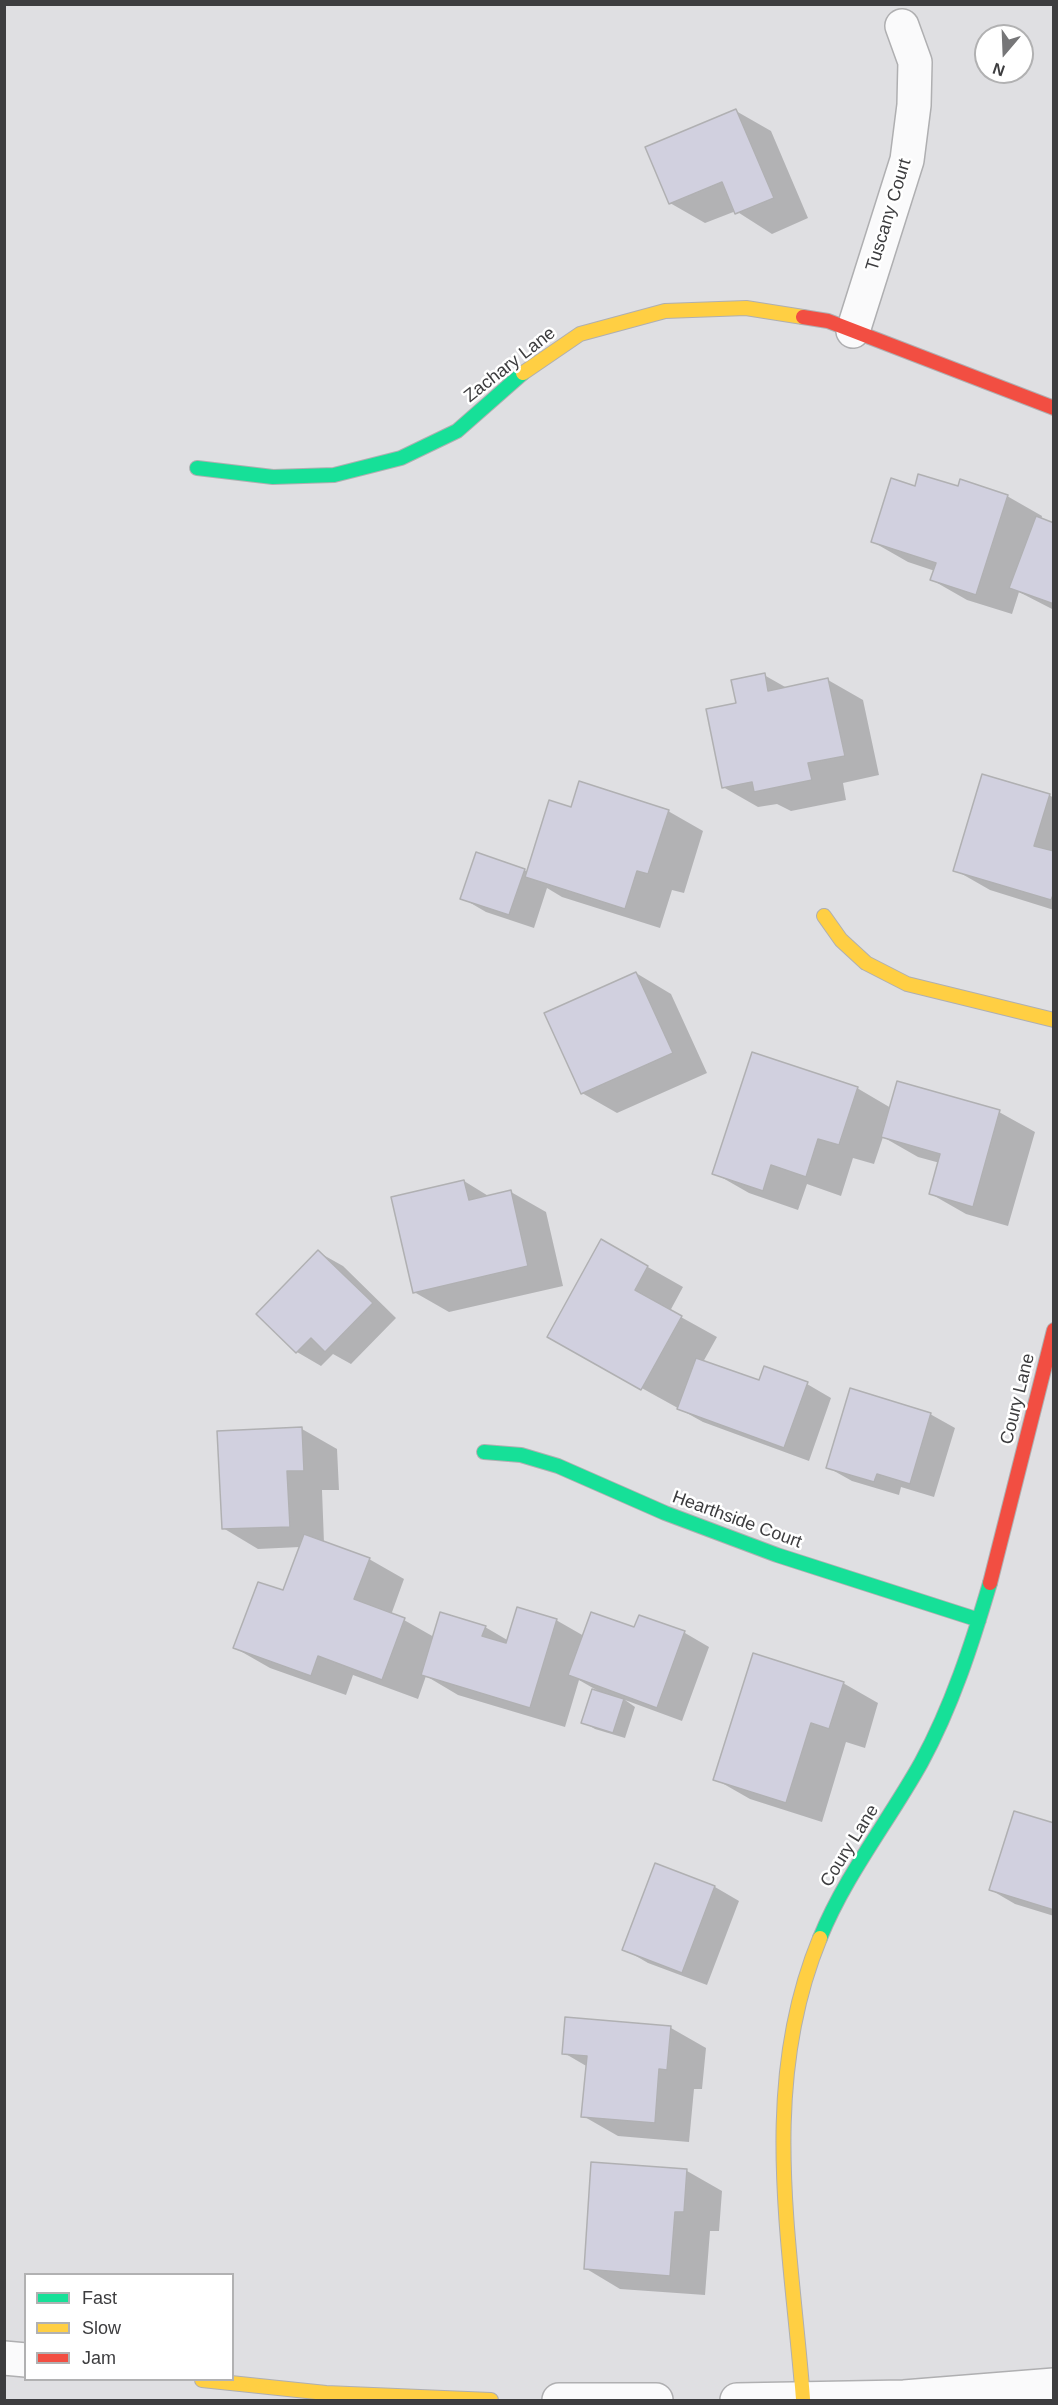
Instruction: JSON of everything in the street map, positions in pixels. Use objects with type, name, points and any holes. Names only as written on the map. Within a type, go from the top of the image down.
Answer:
[{"type":"street","name":"Tuscany Court","points":[[853,331],[907,160],[914,105],[915,62],[903,26]]},
{"type":"street","name":"Zachary Lane","points":[[197,468],[273,477],[334,475],[401,458],[457,431],[529,368],[580,334],[665,311],[746,308],[828,321],[1053,408]]},
{"type":"street","points":[[824,916],[841,940],[866,963],[907,984],[1053,1020]]},
{"type":"street","name":"Coury Lane","points":[[803,2399],[783,2170],[783,2103],[790,2039],[813,1953],[839,1898],[908,1786],[944,1716],[979,1620],[1014,1494],[1053,1330]]},
{"type":"street","name":"Hearthside Court","points":[[484,1452],[521,1455],[558,1466],[665,1513],[777,1555],[979,1620]]},
{"type":"street","points":[[4,2358],[24,2360]]},
{"type":"street","points":[[220,2381],[326,2393],[491,2400]]},
{"type":"street","points":[[737,2400],[904,2397],[1053,2385]]},
{"type":"street","points":[[559,2400],[656,2400]]},
{"type":"building","points":[[736,109],[774,198],[735,214],[722,182],[669,204],[645,147]]},
{"type":"building","points":[[918,474],[958,486],[960,479],[1008,495],[976,595],[930,580],[936,563],[871,542],[891,478],[915,486]]},
{"type":"building","points":[[1036,516],[1054,523],[1054,604],[1009,588]]},
{"type":"building","points":[[765,673],[768,691],[828,678],[845,756],[808,763],[812,780],[754,792],[752,782],[722,788],[706,709],[736,703],[731,680]]},
{"type":"building","points":[[982,774],[1050,794],[1034,846],[1054,851],[1054,893],[1051,900],[953,871]]},
{"type":"building","points":[[579,781],[669,810],[648,874],[637,871],[625,909],[525,877],[549,800],[571,807]]},
{"type":"building","points":[[476,852],[525,869],[509,915],[460,899]]},
{"type":"building","points":[[636,972],[673,1053],[581,1094],[544,1013]]},
{"type":"building","points":[[752,1052],[858,1087],[839,1145],[818,1139],[806,1177],[771,1165],[763,1191],[712,1174]]},
{"type":"building","points":[[897,1081],[1000,1110],[973,1207],[929,1194],[940,1154],[881,1137]]},
{"type":"building","points":[[464,1180],[469,1200],[511,1190],[528,1266],[413,1293],[391,1197]]},
{"type":"building","points":[[601,1239],[648,1266],[635,1290],[682,1316],[641,1390],[547,1337]]},
{"type":"building","points":[[318,1250],[373,1303],[325,1352],[311,1338],[296,1353],[256,1314]]},
{"type":"building","points":[[696,1358],[759,1380],[764,1366],[808,1382],[784,1448],[677,1409]]},
{"type":"building","points":[[850,1388],[931,1413],[910,1484],[877,1474],[874,1482],[826,1468]]},
{"type":"building","points":[[302,1427],[304,1471],[287,1471],[290,1527],[222,1529],[217,1431]]},
{"type":"building","points":[[304,1534],[370,1558],[354,1599],[405,1618],[382,1680],[318,1656],[311,1676],[233,1648],[258,1582],[283,1590]]},
{"type":"building","points":[[517,1607],[557,1619],[530,1708],[421,1675],[440,1612],[486,1626],[482,1636],[506,1643]]},
{"type":"building","points":[[591,1612],[634,1627],[639,1615],[685,1631],[657,1708],[568,1675]]},
{"type":"building","points":[[753,1653],[844,1682],[829,1729],[811,1723],[786,1803],[713,1780]]},
{"type":"building","points":[[592,1689],[624,1699],[613,1733],[581,1723]]},
{"type":"building","points":[[1014,1811],[1054,1823],[1054,1910],[989,1890]]},
{"type":"building","points":[[655,1863],[715,1886],[682,1973],[622,1950]]},
{"type":"building","points":[[565,2017],[671,2026],[667,2070],[659,2069],[655,2123],[581,2117],[587,2056],[562,2054]]},
{"type":"building","points":[[591,2162],[687,2169],[684,2212],[675,2212],[670,2276],[584,2269]]},
{"type":"traffic: fast","points":[[197,468],[273,477],[334,475],[401,458],[457,431],[523,373]]},
{"type":"traffic: fast","points":[[484,1452],[521,1455],[558,1466],[665,1513],[777,1555],[979,1620]]},
{"type":"traffic: fast","points":[[820,1938],[830,1915],[867,1849],[908,1785],[932,1741],[960,1674],[990,1583]]},
{"type":"traffic: slow","points":[[523,373],[580,334],[665,311],[746,308],[803,317]]},
{"type":"traffic: slow","points":[[824,916],[841,940],[866,963],[907,984],[1054,1020]]},
{"type":"traffic: slow","points":[[803,2399],[787,2224],[784,2109],[789,2051],[801,1994],[820,1938]]},
{"type":"traffic: slow","points":[[212,2381],[326,2393],[491,2400]]},
{"type":"traffic: jam","points":[[803,317],[828,321],[1054,408]]},
{"type":"traffic: jam","points":[[990,1583],[1054,1330]]}]
